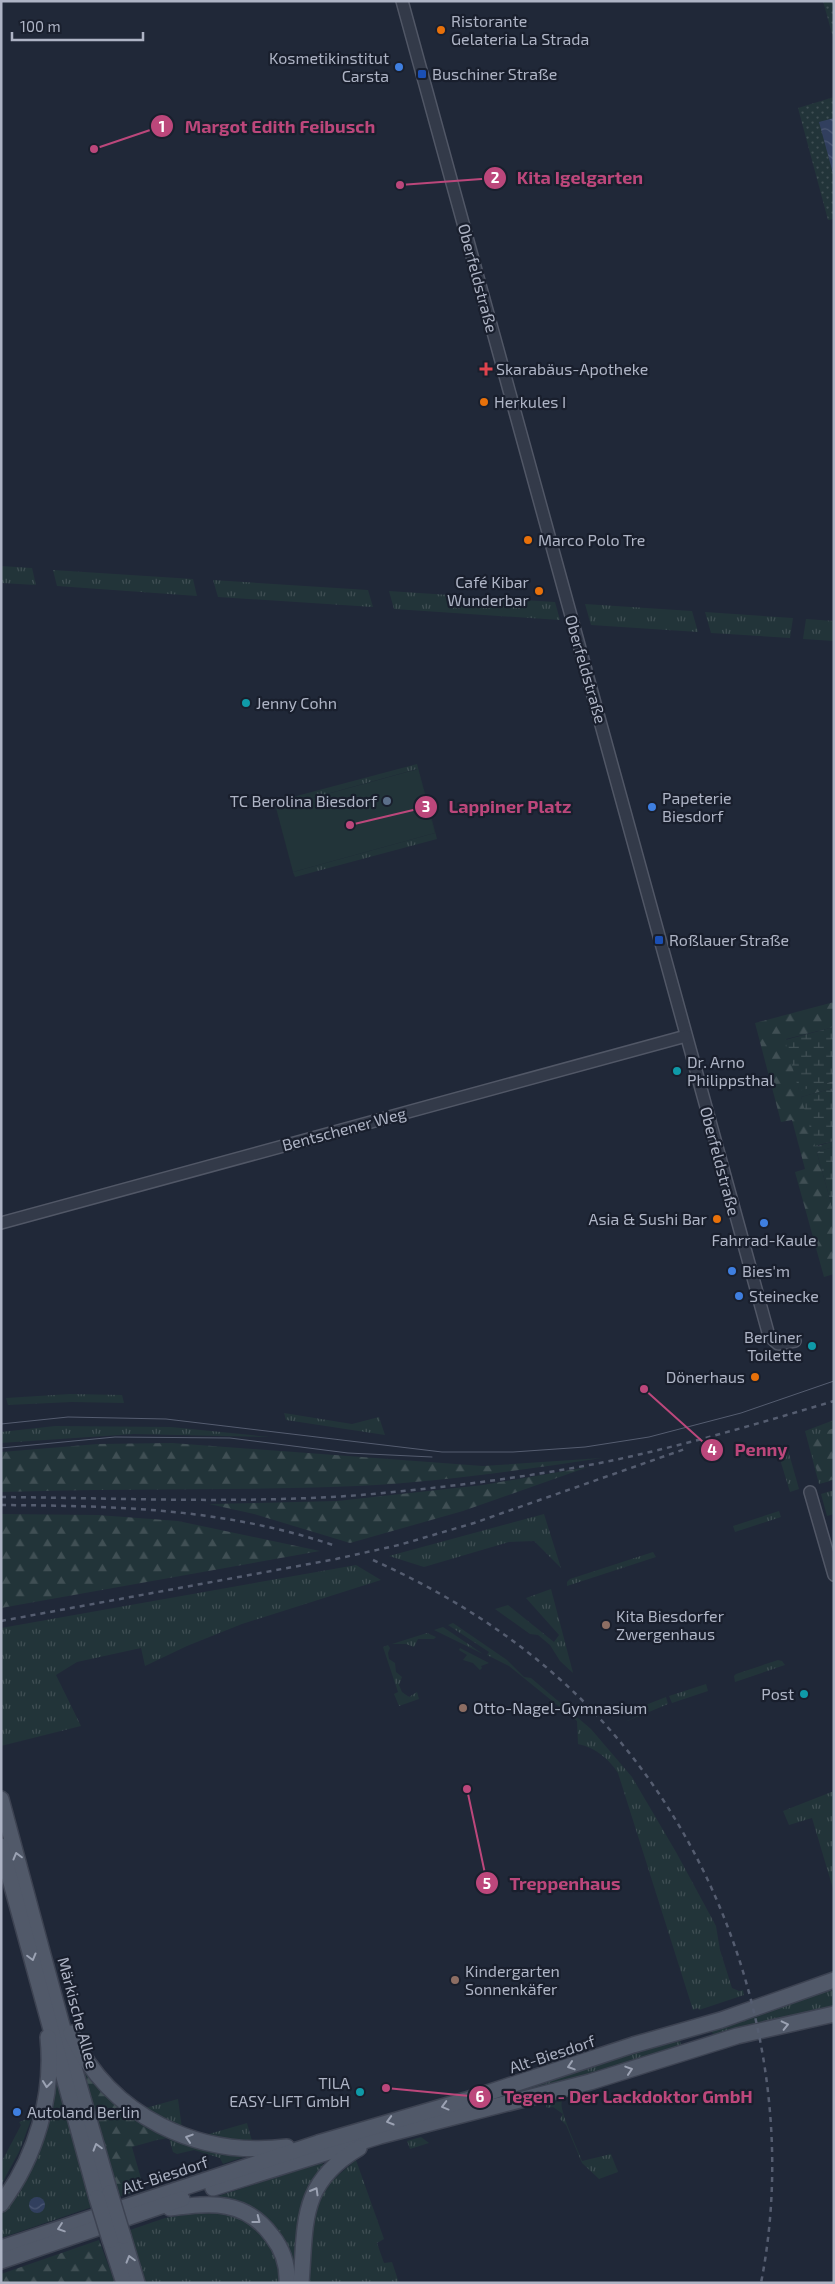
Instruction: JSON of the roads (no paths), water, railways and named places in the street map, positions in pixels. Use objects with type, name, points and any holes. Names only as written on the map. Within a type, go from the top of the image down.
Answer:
[{"type":"main road","name":"Märkische Allee","points":[[1,1799],[53,1985],[104,2195]]},
{"type":"main road","name":"Märkische Allee","points":[[1,1846],[44,2001],[116,2238]]},
{"type":"main road","name":"Alt-Biesdorf","points":[[1,2248],[318,2143],[466,2100],[721,2020],[834,1980]]},
{"type":"main road","points":[[53,1985],[73,2036],[94,2072],[118,2097],[142,2116],[184,2136],[213,2144],[254,2149],[318,2143]]},
{"type":"main road","points":[[1,2204],[30,2153],[44,2106],[48,2054],[44,2001]]},
{"type":"main road","name":"Alt-Biesdorf","points":[[144,2212],[380,2136],[590,2082],[737,2036],[834,2014]]},
{"type":"main road","points":[[300,2283],[303,2229],[311,2198],[322,2180],[340,2161],[380,2136]]},
{"type":"main road","points":[[1,2261],[144,2212],[204,2204],[223,2205],[246,2212],[258,2219],[282,2251],[286,2263],[287,2283]]},
{"type":"main road","points":[[116,2238],[124,2283]]},
{"type":"main road","points":[[116,2238],[137,2283]]},
{"type":"street","name":"Oberfeldstraße","points":[[402,1],[769,1336],[778,1344],[795,1341]]},
{"type":"street","name":"Bentschener Weg","points":[[1,1223],[686,1036]]},
{"type":"street","points":[[810,1492],[834,1575]]},
{"type":"water","points":[[834,118],[834,177],[819,122]]},
{"type":"water","points":[[37,2197],[45,2205],[37,2213],[29,2205]]},
{"type":"tram line","points":[[1,1424],[68,1417],[166,1419],[442,1452],[513,1452],[585,1447],[649,1437],[741,1413],[834,1381]]},
{"type":"tram line","points":[[1,1448],[115,1437],[230,1438],[348,1453],[432,1457]]},
{"type":"railway","points":[[1,1497],[181,1500],[316,1498],[451,1486],[511,1478],[630,1457],[718,1435],[834,1401]]},
{"type":"railway","points":[[1,1621],[336,1559],[399,1545],[474,1523],[685,1449]]},
{"type":"railway","points":[[1,1505],[128,1508],[210,1516],[251,1523],[333,1545]]},
{"type":"railway","points":[[373,1560],[424,1585],[473,1614],[542,1663],[563,1682],[620,1741],[668,1808],[708,1880],[739,1957],[760,2038],[771,2119],[771,2202],[761,2283]]},
{"type":"place","name":"Ristorante Gelateria La Strada","points":[[441,30]]},
{"type":"place","name":"Kosmetikinstitut Carsta","points":[[399,67]]},
{"type":"place","name":"Buschiner Straße","points":[[422,74]]},
{"type":"place","name":"Margot Edith Feibusch","points":[[94,149]]},
{"type":"place","name":"Kita Igelgarten","points":[[400,185]]},
{"type":"place","name":"Skarabäus-Apotheke","points":[[486,369]]},
{"type":"place","name":"Herkules I","points":[[484,402]]},
{"type":"place","name":"Marco Polo Tre","points":[[528,540]]},
{"type":"place","name":"Café Kibar Wunderbar","points":[[539,591]]},
{"type":"place","name":"Jenny Cohn","points":[[246,703]]},
{"type":"place","name":"TC Berolina Biesdorf","points":[[387,801]]},
{"type":"place","name":"Papeterie Biesdorf","points":[[652,807]]},
{"type":"place","name":"Lappiner Platz","points":[[350,825]]},
{"type":"place","name":"Roßlauer Straße","points":[[659,940]]},
{"type":"place","name":"Dr. Arno Philippsthal","points":[[677,1071]]},
{"type":"place","name":"Asia & Sushi Bar","points":[[717,1219]]},
{"type":"place","name":"Fahrrad-Kaule","points":[[764,1223]]},
{"type":"place","name":"Bies'm","points":[[732,1271]]},
{"type":"place","name":"Steinecke","points":[[739,1296]]},
{"type":"place","name":"Berliner Toilette","points":[[812,1346]]},
{"type":"place","name":"Dönerhaus","points":[[755,1377]]},
{"type":"place","name":"Penny","points":[[644,1389]]},
{"type":"place","name":"Kita Biesdorfer Zwergenhaus","points":[[606,1625]]},
{"type":"place","name":"Post","points":[[804,1694]]},
{"type":"place","name":"Otto-Nagel-Gymnasium","points":[[463,1708]]},
{"type":"place","name":"Treppenhaus","points":[[467,1789]]},
{"type":"place","name":"Kindergarten Sonnenkäfer","points":[[455,1980]]},
{"type":"place","name":"Tegen - Der Lackdoktor GmbH","points":[[386,2088]]},
{"type":"place","name":"TILA EASY-LIFT GmbH","points":[[360,2092]]},
{"type":"place","name":"Autoland Berlin","points":[[17,2112]]}]
